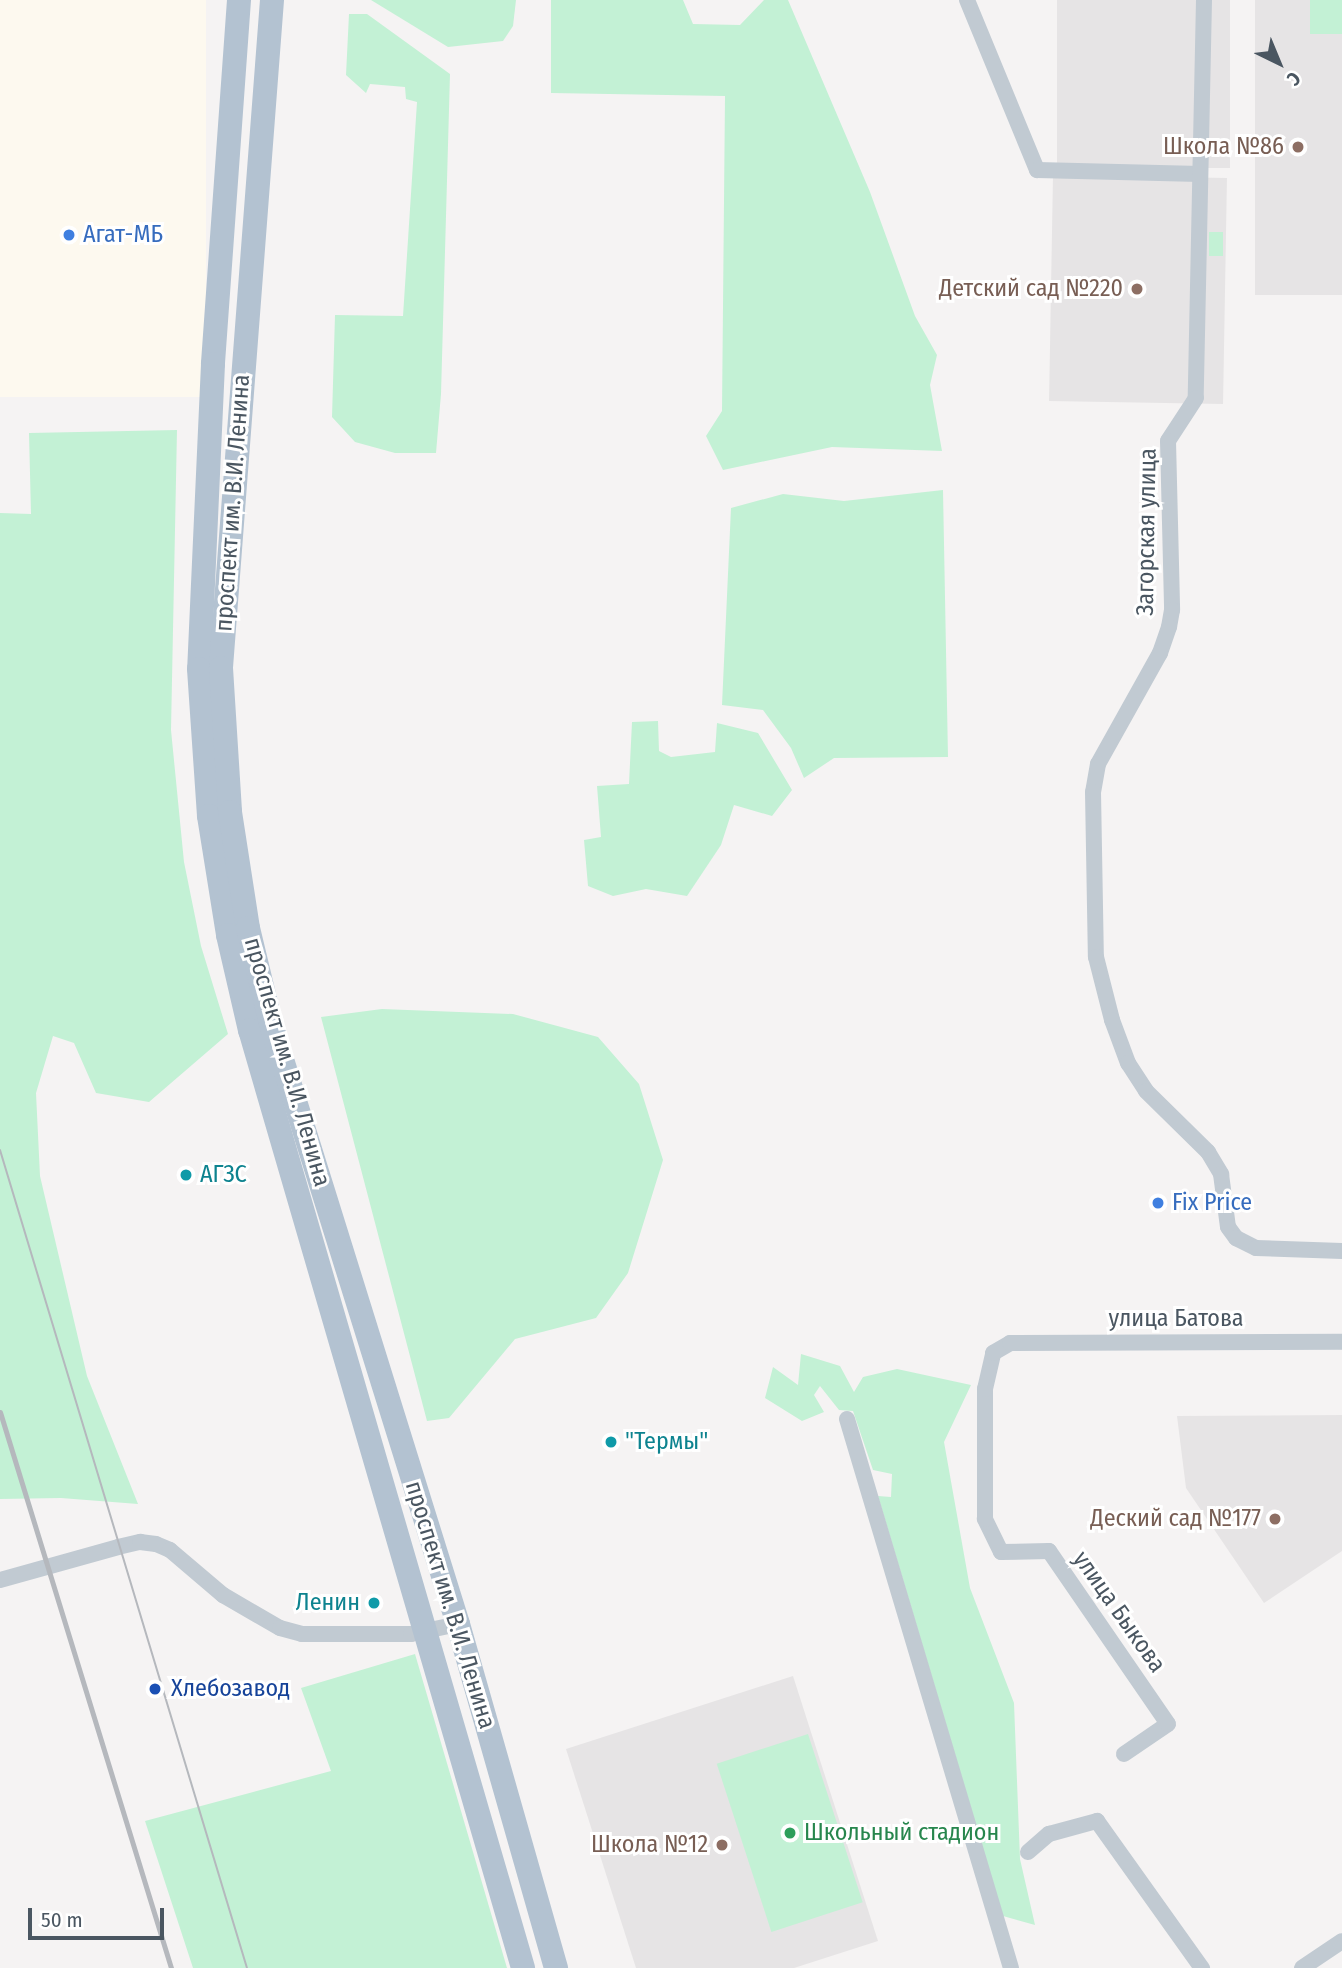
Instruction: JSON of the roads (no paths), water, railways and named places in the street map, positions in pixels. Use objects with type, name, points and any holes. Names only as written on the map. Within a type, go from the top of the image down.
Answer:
[{"type":"main road","name":"проспект им. В.И. Ленина","points":[[239,0],[214,364],[199,669],[209,816],[228,935],[250,1030],[423,1632],[523,1968]]},
{"type":"main road","name":"проспект им. В.И. Ленина","points":[[272,0],[220,668],[230,812],[248,928],[271,1024],[458,1624],[556,1968]]},
{"type":"street","points":[[967,0],[1037,170],[1200,174]]},
{"type":"street","name":"Загорская улица","points":[[1204,0],[1196,398],[1168,441],[1172,610],[1160,653],[1098,764],[1093,792],[1096,957],[1112,1020],[1128,1063],[1146,1091],[1208,1152],[1222,1174],[1228,1227],[1236,1238],[1256,1248],[1342,1251]]},
{"type":"street","name":"улица Батова","points":[[985,1519],[985,1389],[993,1353],[1010,1343],[1342,1342]]},
{"type":"street","points":[[847,1419],[1011,1968]]},
{"type":"street","name":"улица Быкова","points":[[985,1519],[1001,1552],[1049,1551],[1168,1724],[1124,1754]]},
{"type":"street","points":[[0,1580],[140,1542],[156,1544],[170,1550],[223,1595],[280,1628],[302,1634],[423,1632],[458,1624]]},
{"type":"street","points":[[1028,1852],[1049,1834],[1097,1821],[1202,1968]]},
{"type":"street","points":[[1302,1968],[1342,1941]]},
{"type":"tram line","points":[[0,1150],[247,1968]]},
{"type":"railway","points":[[0,1412],[171,1968]]},
{"type":"place","name":"Школа №86","points":[[1298,147]]},
{"type":"place","name":"Агат-МБ","points":[[69,235]]},
{"type":"place","name":"Детский сад №220","points":[[1137,289]]},
{"type":"place","name":"АГЗС","points":[[186,1175]]},
{"type":"place","name":"Fix Price","points":[[1158,1203]]},
{"type":"place","name":"\"Термы\"","points":[[611,1442]]},
{"type":"place","name":"Деский сад №177","points":[[1275,1519]]},
{"type":"place","name":"Ленин","points":[[374,1603]]},
{"type":"place","name":"Хлебозавод","points":[[155,1689]]},
{"type":"place","name":"Школьный стадион","points":[[790,1833]]},
{"type":"place","name":"Школа №12","points":[[722,1845]]}]
